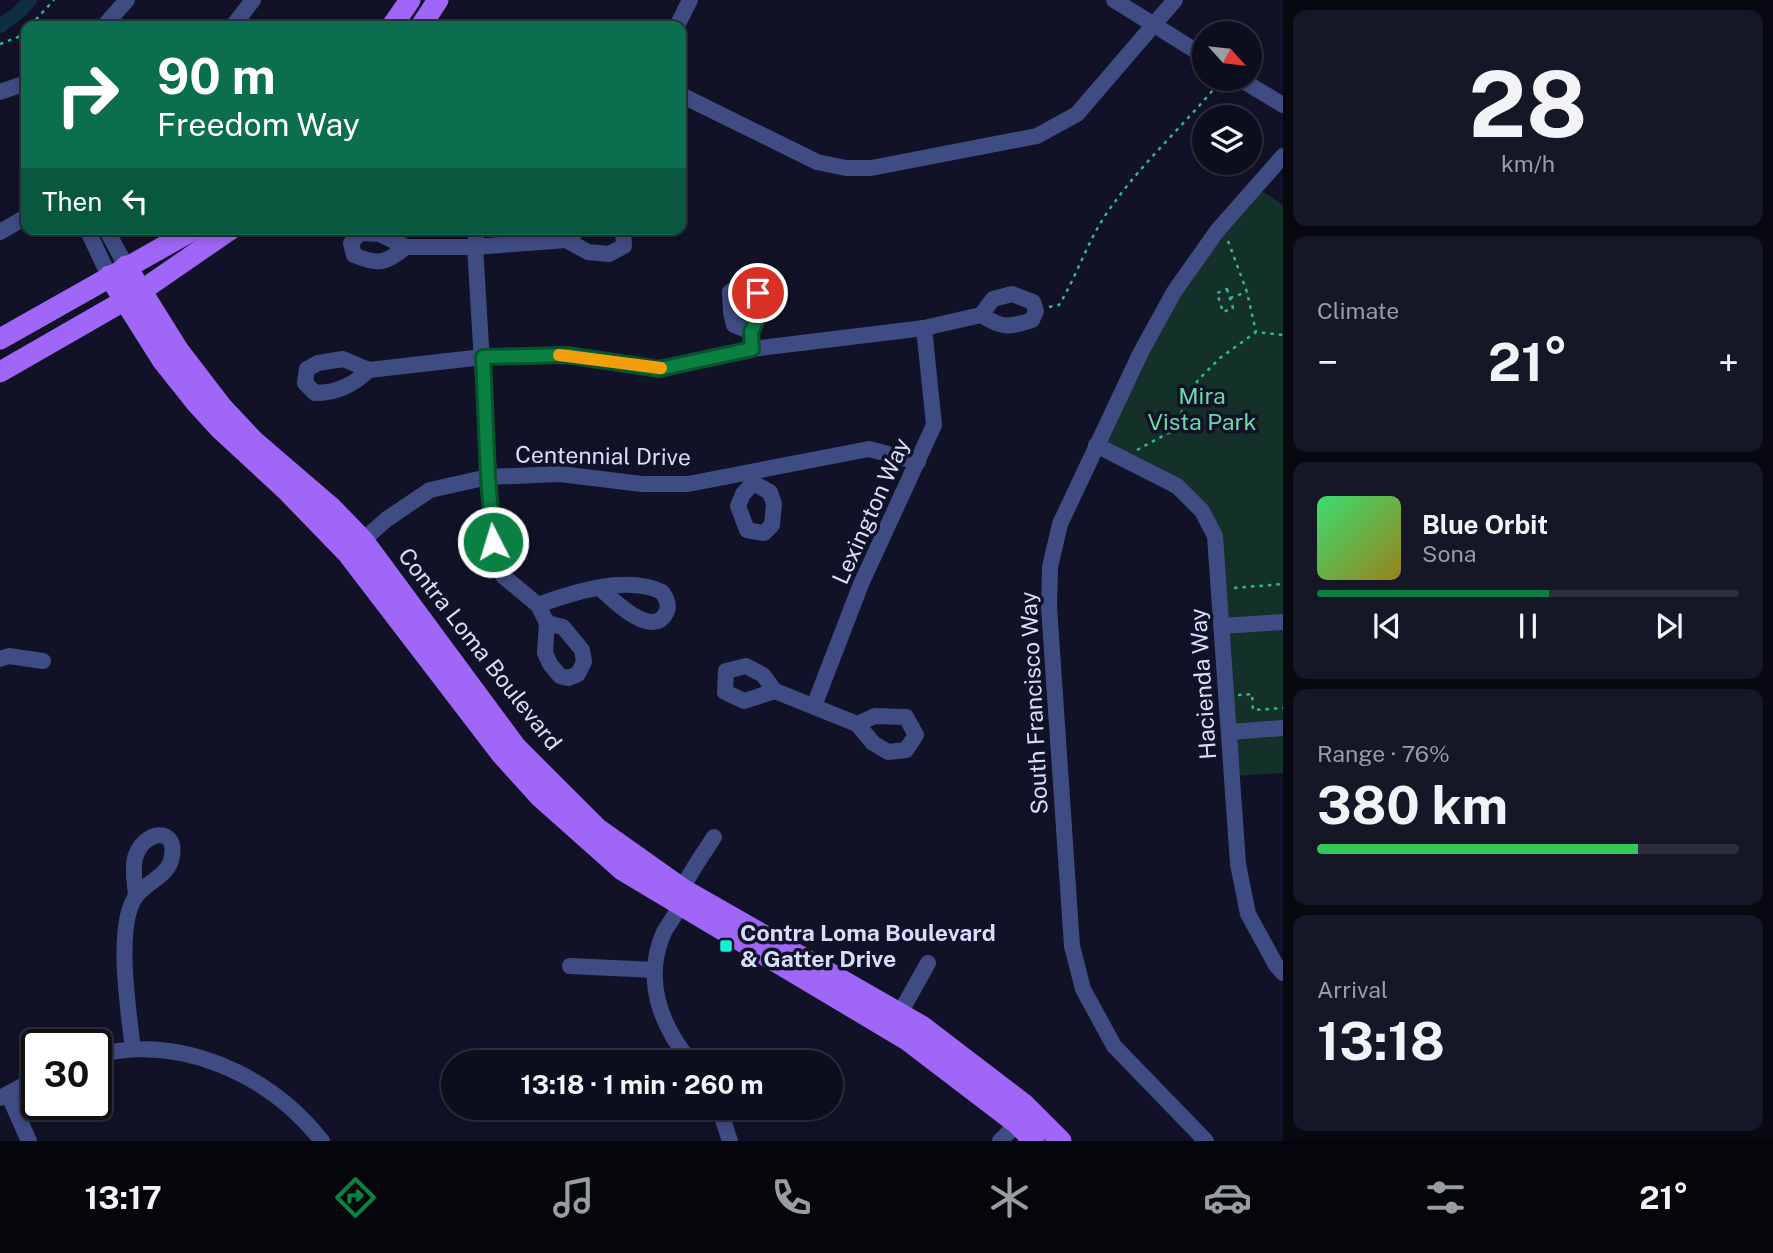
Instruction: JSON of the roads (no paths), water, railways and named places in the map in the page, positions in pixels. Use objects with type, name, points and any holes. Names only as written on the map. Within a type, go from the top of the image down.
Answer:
[{"type":"main road","points":[[395,21],[410,0]]},
{"type":"main road","points":[[424,21],[438,0]]},
{"type":"main road","points":[[0,339],[184,235]]},
{"type":"main road","points":[[0,372],[133,296],[222,235]]},
{"type":"main road","name":"Contra Loma Boulevard","points":[[118,271],[133,296],[162,360],[197,404],[286,491],[356,547],[502,755],[540,797],[622,870],[682,897],[922,1026],[1024,1104],[1061,1141]]},
{"type":"main road","name":"Contra Loma Boulevard","points":[[682,897],[908,1040],[1017,1124],[1034,1141]]},
{"type":"street","points":[[108,21],[127,0]]},
{"type":"street","points":[[237,21],[253,0]]},
{"type":"street","points":[[680,21],[690,0]]},
{"type":"street","points":[[1114,0],[1192,49]]},
{"type":"street","points":[[686,97],[817,162],[846,167],[871,168],[1037,136],[1077,114],[1175,0]]},
{"type":"street","points":[[0,92],[21,85]]},
{"type":"street","points":[[1260,91],[1283,105]]},
{"type":"street","name":"South Francisco Way","points":[[1206,1141],[1114,1046],[1083,989],[1072,946],[1049,607],[1050,567],[1060,524],[1096,445],[1174,292],[1217,231],[1283,156]]},
{"type":"street","points":[[0,232],[21,220]]},
{"type":"street","points":[[91,235],[118,271]]},
{"type":"street","points":[[108,235],[118,271]]},
{"type":"street","points":[[476,235],[493,542],[503,576],[538,605],[547,623]]},
{"type":"street","points":[[566,240],[572,235]]},
{"type":"street","points":[[406,247],[475,247],[566,240],[588,252],[609,254],[624,246],[623,235]]},
{"type":"street","points":[[369,370],[483,357],[567,355],[659,369],[752,349],[924,328],[981,315],[993,299],[1012,294],[1033,303],[1036,311],[1032,320],[1015,326],[999,326],[981,315]]},
{"type":"street","name":"Lexington Way","points":[[814,706],[862,584],[934,425],[924,328]]},
{"type":"street","points":[[751,332],[752,349]]},
{"type":"street","name":"Hacienda Way","points":[[1096,445],[1177,486],[1202,511],[1215,536],[1238,864],[1248,914],[1276,965],[1283,972]]},
{"type":"street","name":"Centennial Drive","points":[[356,547],[387,519],[430,490],[488,477],[560,474],[642,484],[688,484],[752,477],[869,449],[919,462]]},
{"type":"street","points":[[538,605],[573,592],[600,588]]},
{"type":"street","points":[[1221,626],[1283,622]]},
{"type":"street","points":[[0,659],[9,656],[43,660]]},
{"type":"street","points":[[775,691],[857,724]]},
{"type":"street","points":[[1229,732],[1283,728]]},
{"type":"street","points":[[682,1050],[660,1012],[655,970],[664,933],[714,837]]},
{"type":"street","points":[[133,1049],[125,982],[127,916],[136,895]]},
{"type":"street","points":[[900,1013],[928,963]]},
{"type":"street","points":[[570,967],[655,970]]},
{"type":"street","points":[[112,1052],[133,1049],[186,1054],[234,1070],[278,1097],[310,1126],[321,1141]]},
{"type":"street","points":[[21,1087],[4,1096],[29,1141]]},
{"type":"street","points":[[723,1120],[730,1141]]},
{"type":"street","points":[[1000,1141],[1017,1124]]},
{"type":"waterway","points":[[0,26],[30,0]]},
{"type":"place","name":"Contra Loma Boulevard & Gatter Drive","points":[[726,946]]},
{"type":"park label","name":"Mira Vista Park","points":[[1202,409]]}]
